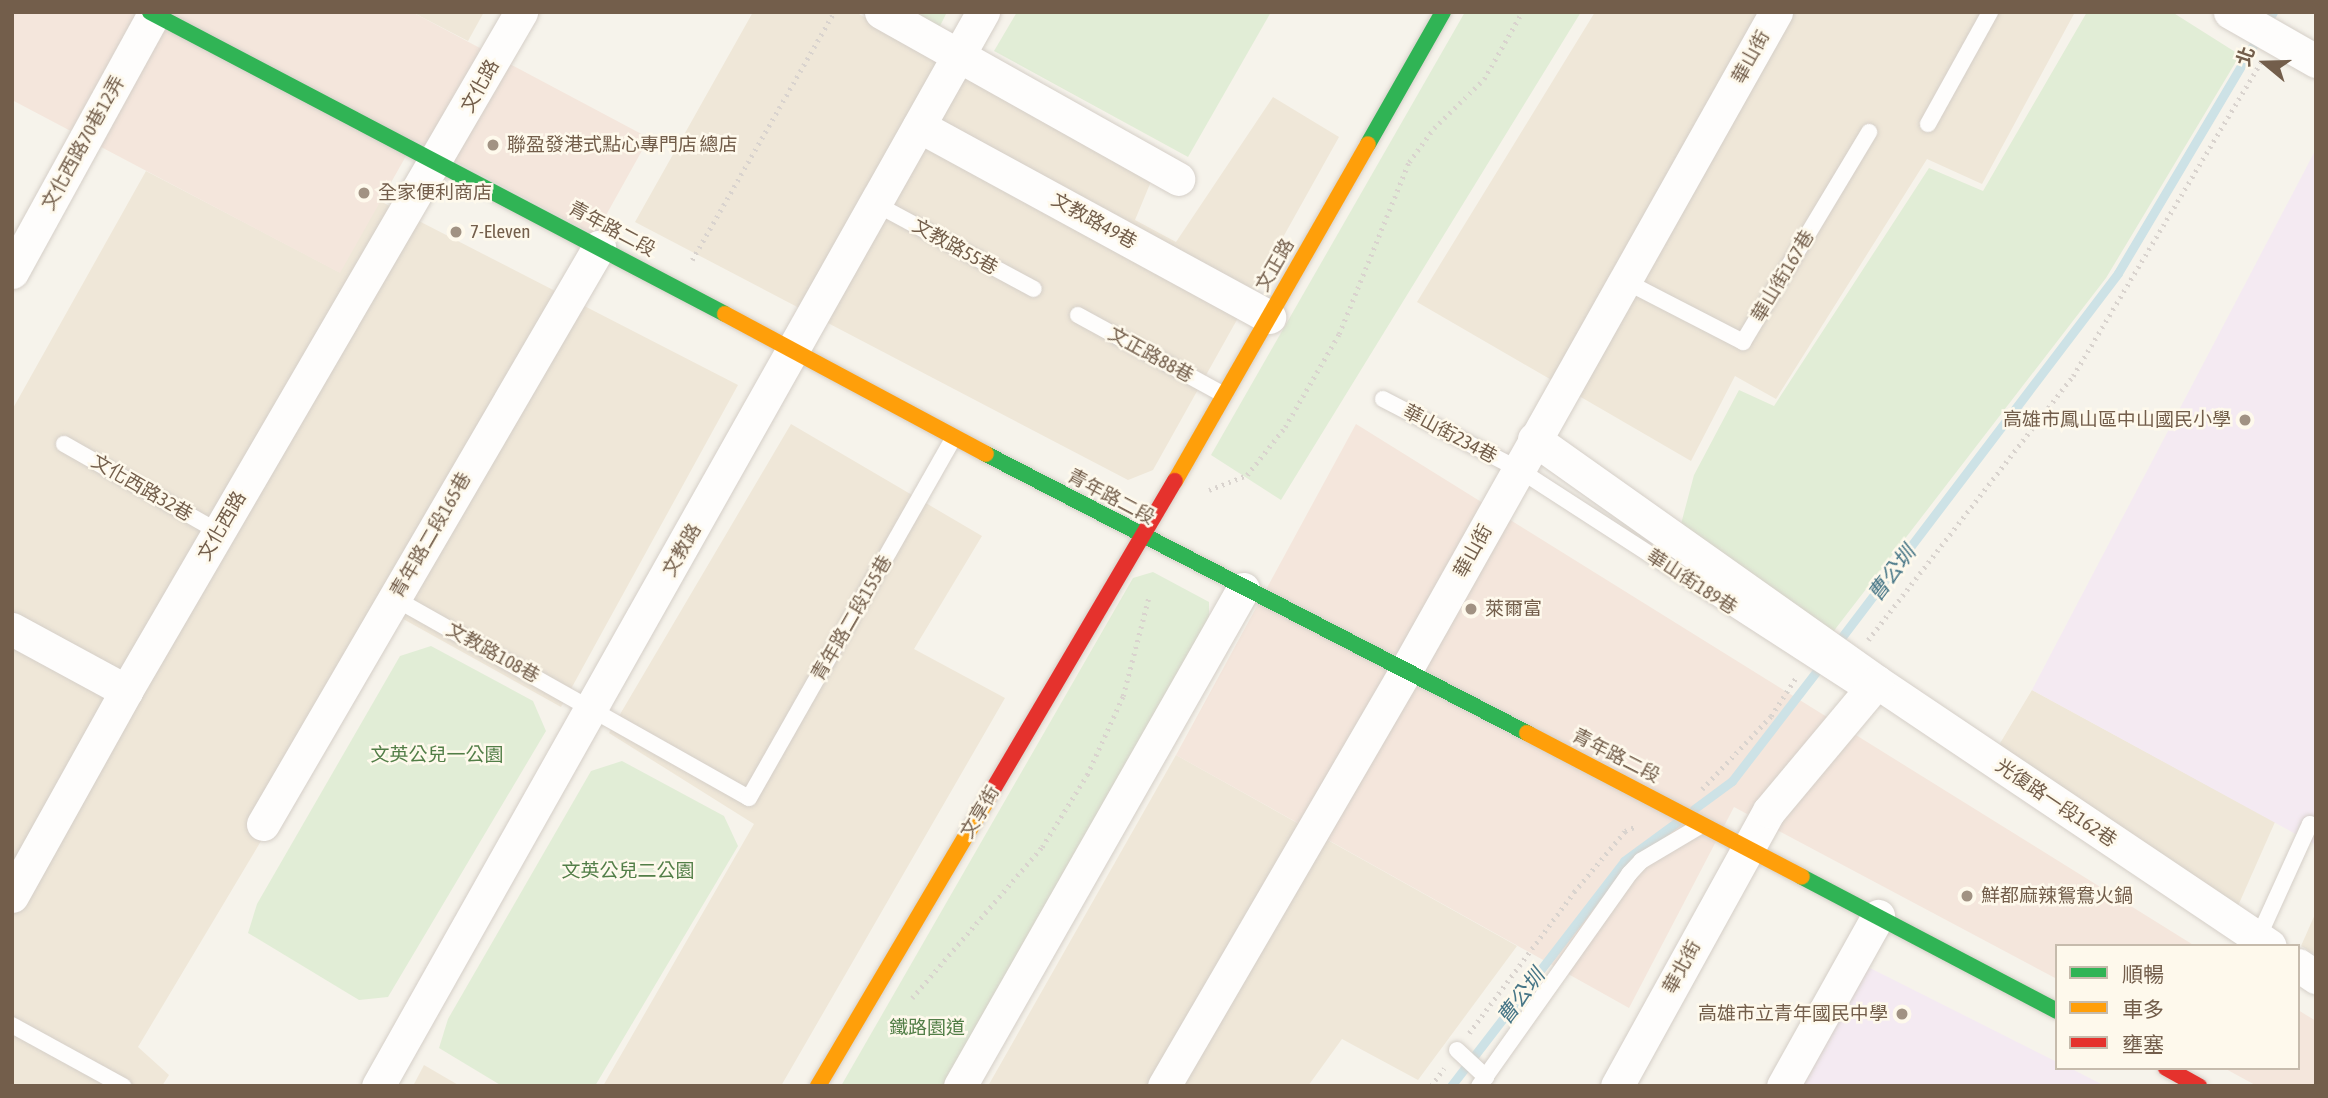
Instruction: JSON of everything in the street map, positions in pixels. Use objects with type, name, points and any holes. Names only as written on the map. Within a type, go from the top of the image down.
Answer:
[{"type":"street","name":"文化路","points":[[438,160],[521,12]]},
{"type":"street","points":[[881,12],[1178,179]]},
{"type":"street","name":"文教路","points":[[379,1086],[983,12]]},
{"type":"street","name":"文正路","points":[[1142,538],[1443,12]]},
{"type":"street","name":"華山街","points":[[1164,1086],[1406,670],[1776,12]]},
{"type":"street","name":"青年路二段","points":[[152,13],[438,160],[1142,538],[1406,670],[2055,1010]]},
{"type":"street","name":"文化西路70巷12弄","points":[[12,272],[152,13]]},
{"type":"street","points":[[2258,29],[2316,61]]},
{"type":"street","name":"文教路49巷","points":[[919,126],[1269,317]]},
{"type":"street","name":"文化西路","points":[[15,886],[126,691],[438,160]]},
{"type":"street","name":"青年路二段165巷","points":[[263,824],[599,247]]},
{"type":"street","name":"光復路一段162巷","points":[[1534,439],[1839,666],[2261,943]]},
{"type":"street","name":"文享街","points":[[818,1086],[1142,538]]},
{"type":"street","points":[[960,1086],[1243,589]]},
{"type":"street","points":[[12,629],[126,691]]},
{"type":"street","name":"華北街","points":[[1617,1086],[1769,811],[1839,666]]},
{"type":"street","points":[[1783,1086],[1878,916]]},
{"type":"street","points":[[2300,966],[2316,977]]},
{"type":"lane","points":[[1928,124],[1990,12]]},
{"type":"lane","name":"華山街167巷","points":[[1625,281],[1743,342],[1869,132]]},
{"type":"lane","name":"文教路55巷","points":[[876,204],[1034,289]]},
{"type":"lane","name":"文正路88巷","points":[[1077,315],[1224,396]]},
{"type":"lane","name":"華山街234巷","points":[[1383,399],[1518,470]]},
{"type":"lane","name":"青年路二段155巷","points":[[749,798],[954,438]]},
{"type":"lane","name":"文化西路32巷","points":[[64,444],[219,532]]},
{"type":"lane","name":"華山街189巷","points":[[1518,470],[1839,666]]},
{"type":"lane","name":"文教路108巷","points":[[394,598],[749,798]]},
{"type":"lane","points":[[2261,943],[2310,824],[2316,826]]},
{"type":"lane","points":[[1457,1050],[1483,1081],[1629,874],[1641,861],[1702,825]]},
{"type":"lane","points":[[12,1025],[123,1086]]},
{"type":"path","points":[[676,288],[834,12]]},
{"type":"path","points":[[1202,492],[1247,475],[1285,427],[1339,334],[1409,162],[1434,128],[1484,79],[1522,12]]},
{"type":"path","points":[[1431,1086],[1625,831],[1675,810],[1712,782],[1771,716],[1839,666],[2073,376],[2258,29]]},
{"type":"path","points":[[908,1003],[1042,847],[1087,775],[1123,696],[1152,581]]},
{"type":"shaded area","points":[[12,12],[412,12],[649,138],[595,235],[415,140],[340,273],[12,100]]},
{"type":"shaded area","points":[[412,12],[484,12],[468,41]]},
{"type":"shaded area","points":[[753,12],[855,12],[995,87],[1152,179],[1135,220],[1176,242],[1273,97],[1339,137],[1153,470],[1128,480],[635,222]]},
{"type":"shaded area","points":[[1595,12],[2075,12],[1982,184],[1927,159],[1776,399],[1735,376],[1691,461],[1417,302]]},
{"type":"shaded area","name":"高雄市鳳山區中山國民小學","points":[[2316,149],[2316,845],[2032,690]]},
{"type":"shaded area","points":[[146,171],[339,272],[380,201],[738,385],[561,707],[396,615],[138,1047],[169,1075],[162,1086],[12,1086],[12,410]]},
{"type":"shaded area","points":[[791,424],[982,536],[914,649],[1005,698],[781,1086],[603,1086],[754,824],[609,733]]},
{"type":"shaded area","points":[[1356,424],[2192,944],[2055,944],[2055,978],[1734,807],[1629,1008],[1176,755]]},
{"type":"shaded area","points":[[2032,690],[2275,822],[2237,908],[1999,745]]},
{"type":"shaded area","points":[[1176,755],[1517,946],[1418,1080],[1342,1039],[1308,1086],[988,1086]]},
{"type":"shaded area","points":[[2316,912],[2316,955],[2301,946]]},
{"type":"shaded area","name":"高雄市立青年國民中學","points":[[1868,967],[2055,1061],[2055,1070],[2074,1070],[2105,1086],[1803,1086]]},
{"type":"shaded area","points":[[2300,1011],[2316,1021],[2316,1086],[2257,1086],[2228,1070],[2300,1070]]},
{"type":"shaded area","points":[[424,1065],[460,1086],[413,1086]]},
{"type":"green space","points":[[907,12],[947,12],[938,30]]},
{"type":"green space","points":[[1017,12],[1271,12],[1188,157],[994,51]]},
{"type":"green space","points":[[1465,12],[1581,12],[1281,500],[1211,455]]},
{"type":"green space","points":[[2087,12],[2172,12],[2240,55],[2106,278],[1833,632],[1681,524],[1694,475],[1739,390],[1774,406],[1929,168],[1983,191]]},
{"type":"green space","name":"鐵路園道","points":[[1153,572],[1209,602],[1209,623],[946,1086],[841,1086],[1133,578]]},
{"type":"green space","name":"文英公兒一公園","points":[[431,646],[533,701],[546,731],[388,997],[359,1000],[248,933],[257,904],[400,656]]},
{"type":"green space","name":"文英公兒二公園","points":[[622,761],[724,816],[738,846],[595,1086],[502,1086],[439,1048],[448,1019],[591,771]]},
{"type":"waterway","name":"曹公圳","points":[[1835,646],[2118,273],[2273,12]]},
{"type":"waterway","name":"曹公圳","points":[[1694,809],[1732,781],[1823,663]]},
{"type":"waterway","name":"曹公圳","points":[[1451,1086],[1624,861],[1677,822]]},
{"type":"traffic: fast","points":[[150,12],[725,314]]},
{"type":"traffic: fast","points":[[1368,144],[1443,12]]},
{"type":"traffic: fast","points":[[986,454],[1527,733]]},
{"type":"traffic: fast","points":[[1802,877],[2055,1010]]},
{"type":"traffic: slow","points":[[1175,481],[1368,144]]},
{"type":"traffic: slow","points":[[725,314],[986,454]]},
{"type":"traffic: slow","points":[[1527,733],[1802,877]]},
{"type":"traffic: slow","points":[[818,1086],[988,798]]},
{"type":"traffic: jam","points":[[988,798],[1175,481]]},
{"type":"traffic: jam","points":[[2170,1070],[2199,1086]]},
{"type":"place","name":"聯盈發港式點心專門店 總店","points":[[493,145]]},
{"type":"place","name":"全家便利商店","points":[[364,193]]},
{"type":"place","name":"7-Eleven","points":[[456,232]]},
{"type":"place","name":"高雄市鳳山區中山國民小學","points":[[2245,420]]},
{"type":"place","name":"萊爾富","points":[[1471,609]]},
{"type":"place","name":"鮮都麻辣鴛鴦火鍋","points":[[1967,896]]},
{"type":"place","name":"高雄市立青年國民中學","points":[[1902,1014]]}]
